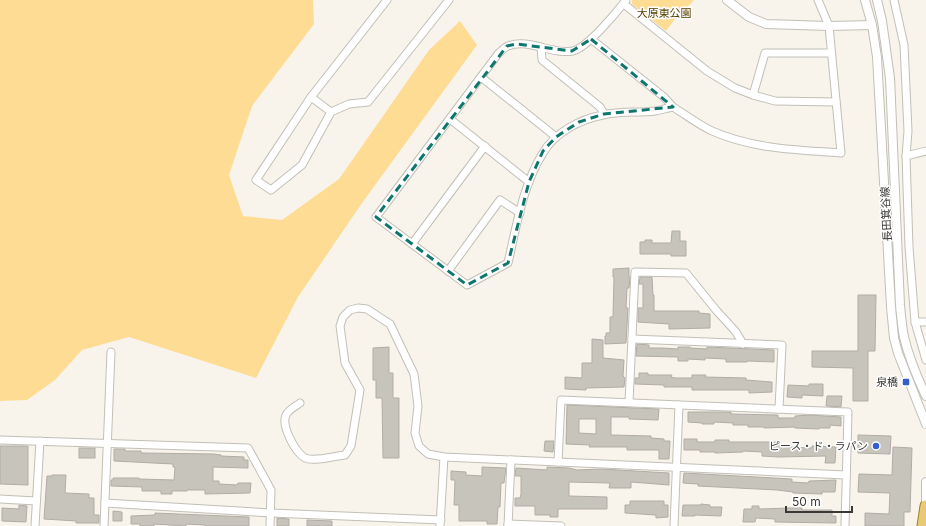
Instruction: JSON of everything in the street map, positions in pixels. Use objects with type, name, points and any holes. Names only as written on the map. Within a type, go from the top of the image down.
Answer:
[{"type":"main road","points":[[923,526],[926,506]]},
{"type":"street","points":[[387,0],[311,97],[256,180],[271,190],[302,165],[331,112],[349,104],[368,102],[449,0]]},
{"type":"street","points":[[727,0],[749,17],[766,24],[829,26],[872,25]]},
{"type":"street","points":[[591,39],[664,97],[673,107],[711,131],[738,141],[771,148],[841,153],[829,26],[818,0]]},
{"type":"street","name":"長田箕谷線","points":[[865,0],[872,25],[877,56],[894,338],[902,364],[926,424]]},
{"type":"street","name":"長田箕谷線","points":[[877,0],[882,21],[890,78],[900,306],[906,341],[926,396]]},
{"type":"street","points":[[894,0],[904,45],[908,131],[906,156],[909,247],[915,322],[926,360]]},
{"type":"street","points":[[673,107],[656,111],[604,114],[579,122],[556,137],[543,152],[529,182],[508,263],[467,285],[376,217],[498,54],[507,46],[516,44],[561,51],[572,51],[582,47],[591,39],[625,2],[707,71],[735,88],[775,101],[836,102]]},
{"type":"street","points":[[541,48],[542,60],[600,107],[604,114]]},
{"type":"street","points":[[753,95],[765,53],[831,53]]},
{"type":"street","points":[[481,78],[556,137]]},
{"type":"street","points":[[311,97],[331,112]]},
{"type":"street","points":[[450,119],[529,182]]},
{"type":"street","points":[[412,244],[485,146]]},
{"type":"street","points":[[906,156],[926,150]]},
{"type":"street","points":[[448,272],[500,200],[520,213]]},
{"type":"street","points":[[629,402],[634,272],[686,273],[736,332],[743,344]]},
{"type":"street","points":[[300,403],[287,413],[284,421],[286,430],[298,452],[306,458],[315,459],[345,455],[351,446],[360,390],[344,363],[340,326],[343,317],[350,310],[358,308],[367,309],[390,324],[414,374],[418,406],[415,433],[418,446],[428,454],[444,457],[846,474]]},
{"type":"street","points":[[915,322],[926,322]]},
{"type":"street","points":[[632,339],[782,346],[779,409]]},
{"type":"street","points":[[104,526],[111,352]]},
{"type":"street","points":[[558,462],[561,400],[848,412],[845,526]]},
{"type":"street","points":[[674,526],[679,405]]},
{"type":"street","points":[[0,440],[107,442],[248,448],[271,490],[270,526]]},
{"type":"street","points":[[35,526],[40,441]]},
{"type":"street","points":[[105,503],[441,523],[444,457]]},
{"type":"street","points":[[511,460],[508,525],[561,526]]},
{"type":"street","points":[[926,482],[926,500]]},
{"type":"street","points":[[0,499],[36,501]]},
{"type":"highlighted area","points":[[591,39],[673,107],[604,114],[579,122],[556,137],[543,151],[529,182],[508,263],[467,285],[376,217],[507,46],[516,44],[572,51]]},
{"type":"green space","points":[[0,0],[313,0],[314,24],[252,106],[229,175],[243,216],[282,220],[339,179],[429,50],[460,21],[477,45],[362,203],[298,297],[256,378],[129,337],[82,350],[55,380],[27,400],[0,401]]},
{"type":"green space","name":"大原東公園","points":[[632,0],[694,0],[686,9],[681,11],[666,31],[632,4]]},
{"type":"building","points":[[672,231],[680,231],[680,241],[686,241],[686,256],[671,256],[671,254],[640,254],[640,242],[652,240],[652,243],[671,243]]},
{"type":"building","points":[[629,268],[630,277],[629,288],[627,288],[626,308],[628,308],[626,343],[605,344],[606,333],[610,333],[610,317],[613,317],[613,269]]},
{"type":"building","points":[[640,277],[652,277],[654,311],[699,311],[699,313],[710,314],[710,328],[669,329],[669,324],[638,322],[638,308],[643,308],[643,284],[639,284]]},
{"type":"building","points":[[858,295],[876,295],[875,351],[868,351],[868,401],[853,401],[853,368],[812,367],[812,351],[858,351]]},
{"type":"building","points":[[592,339],[603,340],[603,358],[624,360],[624,387],[586,388],[586,390],[565,389],[565,377],[582,378],[582,363],[592,363]]},
{"type":"building","points":[[637,344],[649,345],[649,348],[678,349],[678,347],[690,347],[707,349],[707,347],[774,350],[774,362],[726,362],[726,359],[705,358],[705,360],[688,359],[688,361],[678,361],[678,357],[636,356]]},
{"type":"building","points":[[389,347],[389,373],[393,373],[393,398],[399,398],[399,458],[383,458],[382,398],[376,398],[376,380],[373,380],[373,348]]},
{"type":"building","points":[[639,373],[648,373],[648,375],[672,375],[671,377],[675,378],[692,378],[692,375],[706,375],[705,377],[746,378],[746,380],[772,382],[772,392],[749,393],[749,390],[692,390],[692,387],[664,387],[664,385],[635,384],[635,378],[639,378]]},
{"type":"building","points":[[809,384],[823,384],[823,396],[802,395],[802,398],[787,397],[788,385],[809,386]]},
{"type":"building","points":[[827,396],[842,396],[841,407],[826,406]]},
{"type":"building","points":[[567,405],[659,409],[658,420],[611,417],[611,435],[651,436],[651,438],[670,441],[669,459],[659,459],[659,450],[627,450],[627,447],[589,447],[590,445],[566,444]],"holes":[[[579,419],[596,419],[596,434],[579,433]]]},
{"type":"building","points":[[688,412],[731,412],[731,414],[778,415],[778,418],[795,418],[795,416],[811,415],[841,417],[841,426],[830,425],[830,428],[819,429],[795,427],[748,427],[748,425],[733,425],[733,423],[714,422],[714,424],[702,424],[688,422]]},
{"type":"building","points":[[858,435],[891,436],[890,454],[858,453]]},
{"type":"building","points":[[684,439],[697,439],[697,442],[729,440],[729,442],[776,442],[776,445],[786,445],[785,447],[836,447],[835,463],[825,463],[826,456],[778,457],[762,456],[762,452],[743,451],[715,453],[700,452],[700,450],[684,450]]},
{"type":"building","points":[[545,441],[554,441],[553,452],[544,451]]},
{"type":"building","points":[[0,446],[28,446],[28,485],[0,484]]},
{"type":"building","points":[[893,447],[912,448],[910,512],[904,512],[904,526],[865,526],[865,513],[889,514],[890,493],[858,492],[859,474],[892,475]]},
{"type":"building","points":[[79,448],[95,448],[95,458],[79,458]]},
{"type":"building","points":[[114,449],[141,451],[141,453],[214,454],[221,456],[244,457],[244,460],[248,460],[248,468],[213,467],[213,481],[219,481],[219,484],[237,485],[238,483],[251,483],[250,493],[205,494],[205,490],[187,490],[172,491],[172,494],[161,494],[161,491],[142,491],[142,487],[111,486],[111,480],[113,480],[113,478],[174,480],[175,467],[173,467],[173,464],[114,461]]},
{"type":"building","points":[[482,467],[506,468],[504,483],[501,483],[500,507],[498,507],[497,524],[487,524],[487,521],[459,521],[459,505],[454,505],[455,480],[451,480],[451,471],[466,472],[466,475],[482,476]]},
{"type":"building","points":[[547,467],[577,470],[602,469],[669,473],[669,485],[631,482],[631,488],[609,488],[610,483],[569,482],[569,496],[607,497],[607,509],[558,509],[558,517],[550,517],[550,515],[535,515],[535,506],[515,506],[515,498],[520,498],[521,494],[521,476],[515,476],[516,468],[547,470]]},
{"type":"building","points":[[684,473],[792,479],[792,482],[808,483],[809,481],[836,480],[835,492],[822,492],[822,494],[793,493],[777,490],[698,486],[698,484],[683,483]]},
{"type":"building","points":[[66,475],[65,493],[89,494],[89,498],[94,498],[94,515],[99,515],[99,523],[76,523],[76,521],[44,519],[47,476]]},
{"type":"building","points":[[630,501],[664,501],[664,505],[668,505],[668,517],[656,518],[656,515],[625,513],[625,505],[630,505]]},
{"type":"building","points":[[19,505],[27,506],[26,522],[2,521],[2,508],[19,509]]},
{"type":"building","points":[[683,505],[710,505],[710,507],[722,507],[721,516],[682,516]]},
{"type":"building","points":[[752,506],[759,506],[759,509],[802,508],[802,510],[832,510],[832,516],[836,516],[836,523],[775,522],[775,519],[756,518],[755,522],[743,522],[744,509],[752,509]]},
{"type":"building","points":[[113,511],[122,512],[122,521],[113,521]]},
{"type":"building","points":[[155,513],[249,517],[249,526],[205,526],[186,524],[186,526],[154,524],[154,526],[140,526],[140,524],[131,524],[131,516],[155,515]]},
{"type":"building","points":[[277,518],[289,519],[289,526],[277,526]]},
{"type":"building","points":[[307,520],[332,521],[332,526],[307,526]]},
{"type":"place","name":"泉橋","points":[[906,382]]},
{"type":"place","name":"ピース・ド・ラパン","points":[[876,446]]}]
